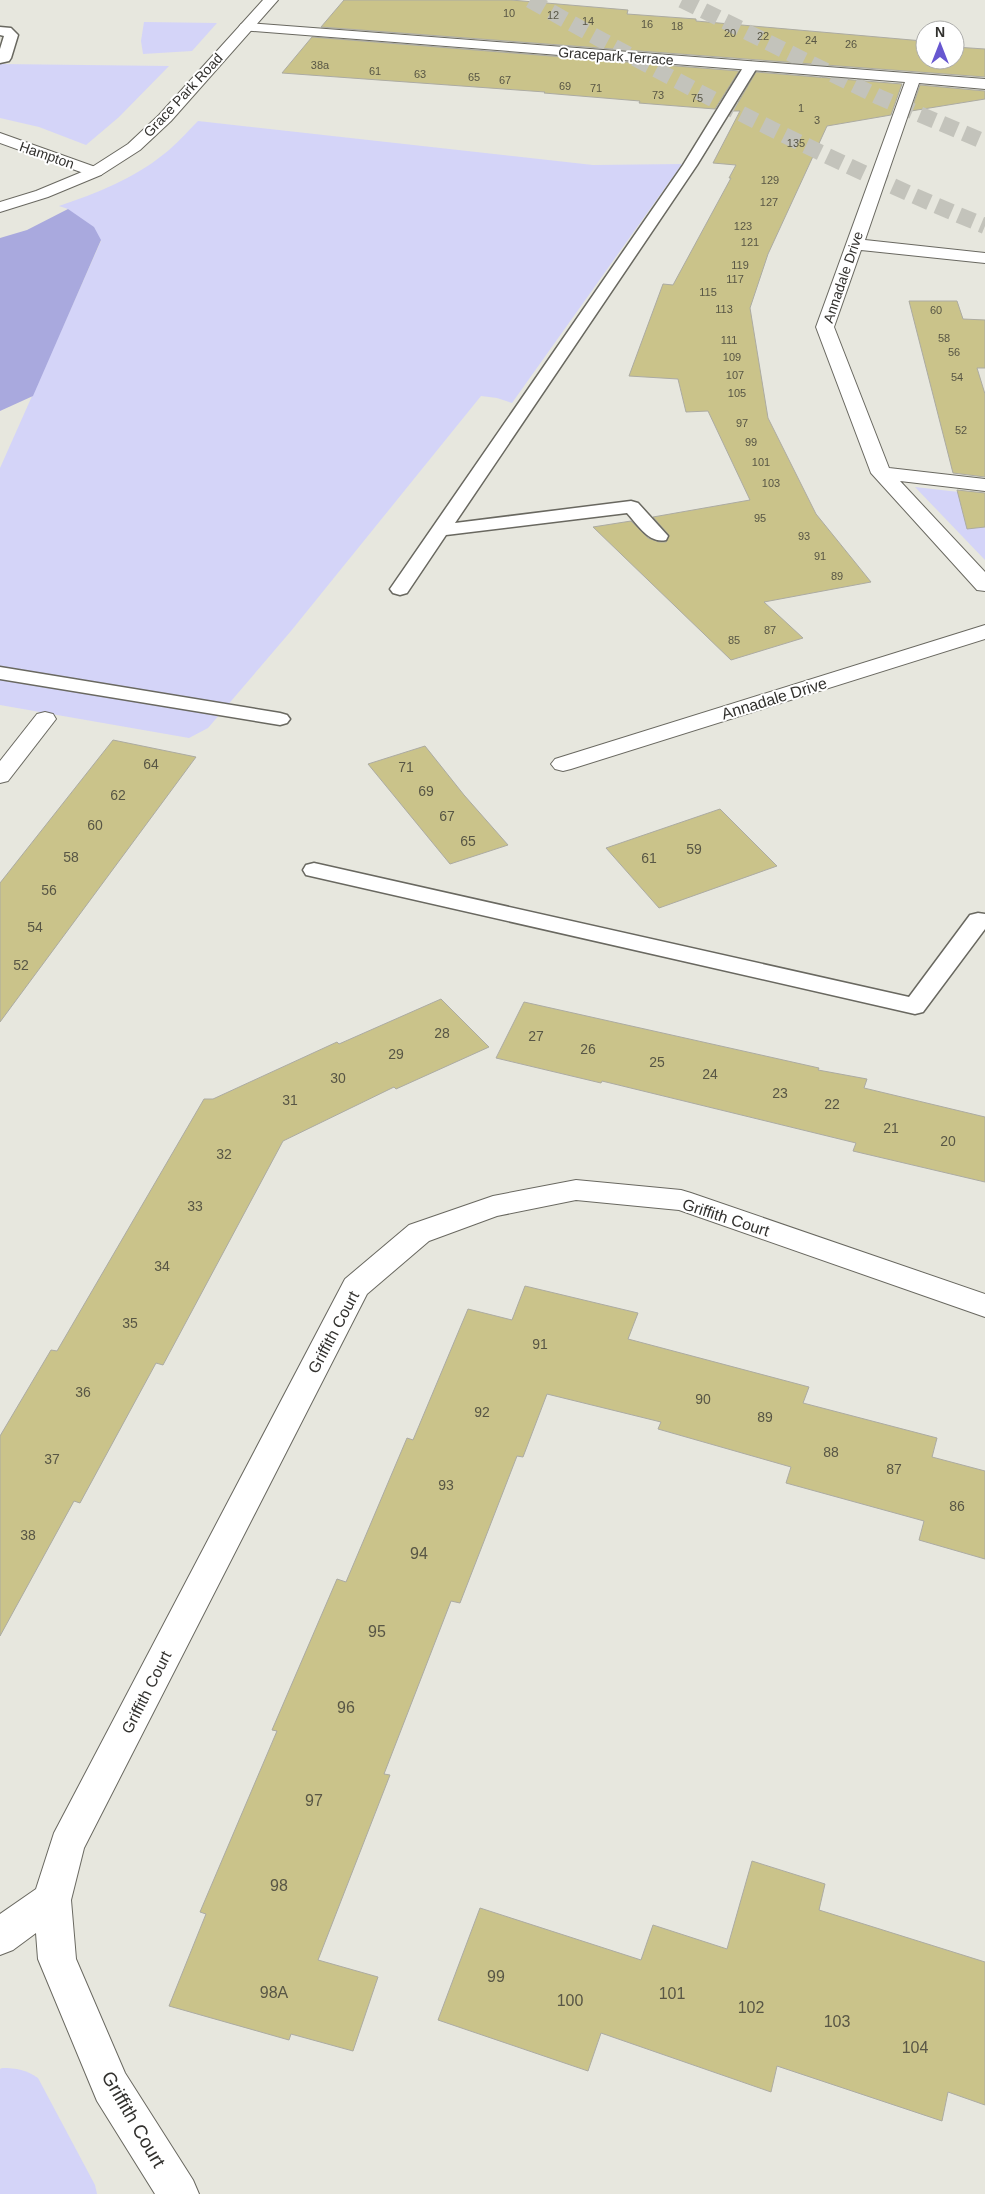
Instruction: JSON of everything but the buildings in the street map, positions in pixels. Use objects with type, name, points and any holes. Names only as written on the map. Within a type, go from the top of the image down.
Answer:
[{"type":"street","name":"Grace Park Road","points":[[0,207],[42,194],[95,172],[134,147],[165,118],[271,0]]},
{"type":"street","name":"Gracepark Terrace","points":[[246,27],[913,80],[985,84]]},
{"type":"street","name":"Annadale Drive","points":[[913,80],[825,327],[881,473],[985,585]]},
{"type":"street","name":"Hampton","points":[[0,138],[95,172]]},
{"type":"street","points":[[855,244],[985,258]]},
{"type":"street","points":[[881,473],[985,485]]},
{"type":"street","name":"Annadale Drive","points":[[563,764],[985,632]]},
{"type":"street","points":[[0,776],[45,719]]},
{"type":"street","name":"Griffith Court","points":[[179,2194],[111,2087],[57,1959],[52,1900],[67,1845],[356,1287],[419,1233],[493,1206],[576,1190],[681,1200],[985,1306]]},
{"type":"street","points":[[0,1937],[52,1900]]},
{"type":"lane","points":[[0,31],[6,31],[11,35],[4,58],[0,58]]},
{"type":"lane","points":[[400,589],[690,165],[751,66]]},
{"type":"lane","points":[[441,530],[631,507],[659,536]]},
{"type":"lane","points":[[0,673],[280,719]]},
{"type":"lane","points":[[314,870],[915,1006],[978,920],[985,922]]},
{"type":"shaded area","points":[[144,22],[217,23],[192,51],[143,54],[141,41]]},
{"type":"shaded area","points":[[0,64],[169,66],[119,117],[86,145],[39,127],[0,118]]},
{"type":"shaded area","points":[[198,121],[593,165],[682,164],[512,403],[497,398],[481,396],[291,631],[208,728],[189,738],[0,705],[0,468],[101,241],[68,209],[59,206],[101,190],[140,171],[177,143]]},
{"type":"shaded area","points":[[68,209],[94,227],[101,240],[33,396],[0,411],[0,238],[27,230]]},
{"type":"shaded area","points":[[915,487],[985,495],[985,560]]},
{"type":"shaded area","points":[[0,2069],[21,2070],[38,2078],[95,2185],[97,2194],[0,2194]]},
{"type":"tunnel","points":[[530,0],[641,62],[754,120],[868,175],[985,226]]},
{"type":"tunnel","points":[[682,0],[879,97],[985,142]]}]
